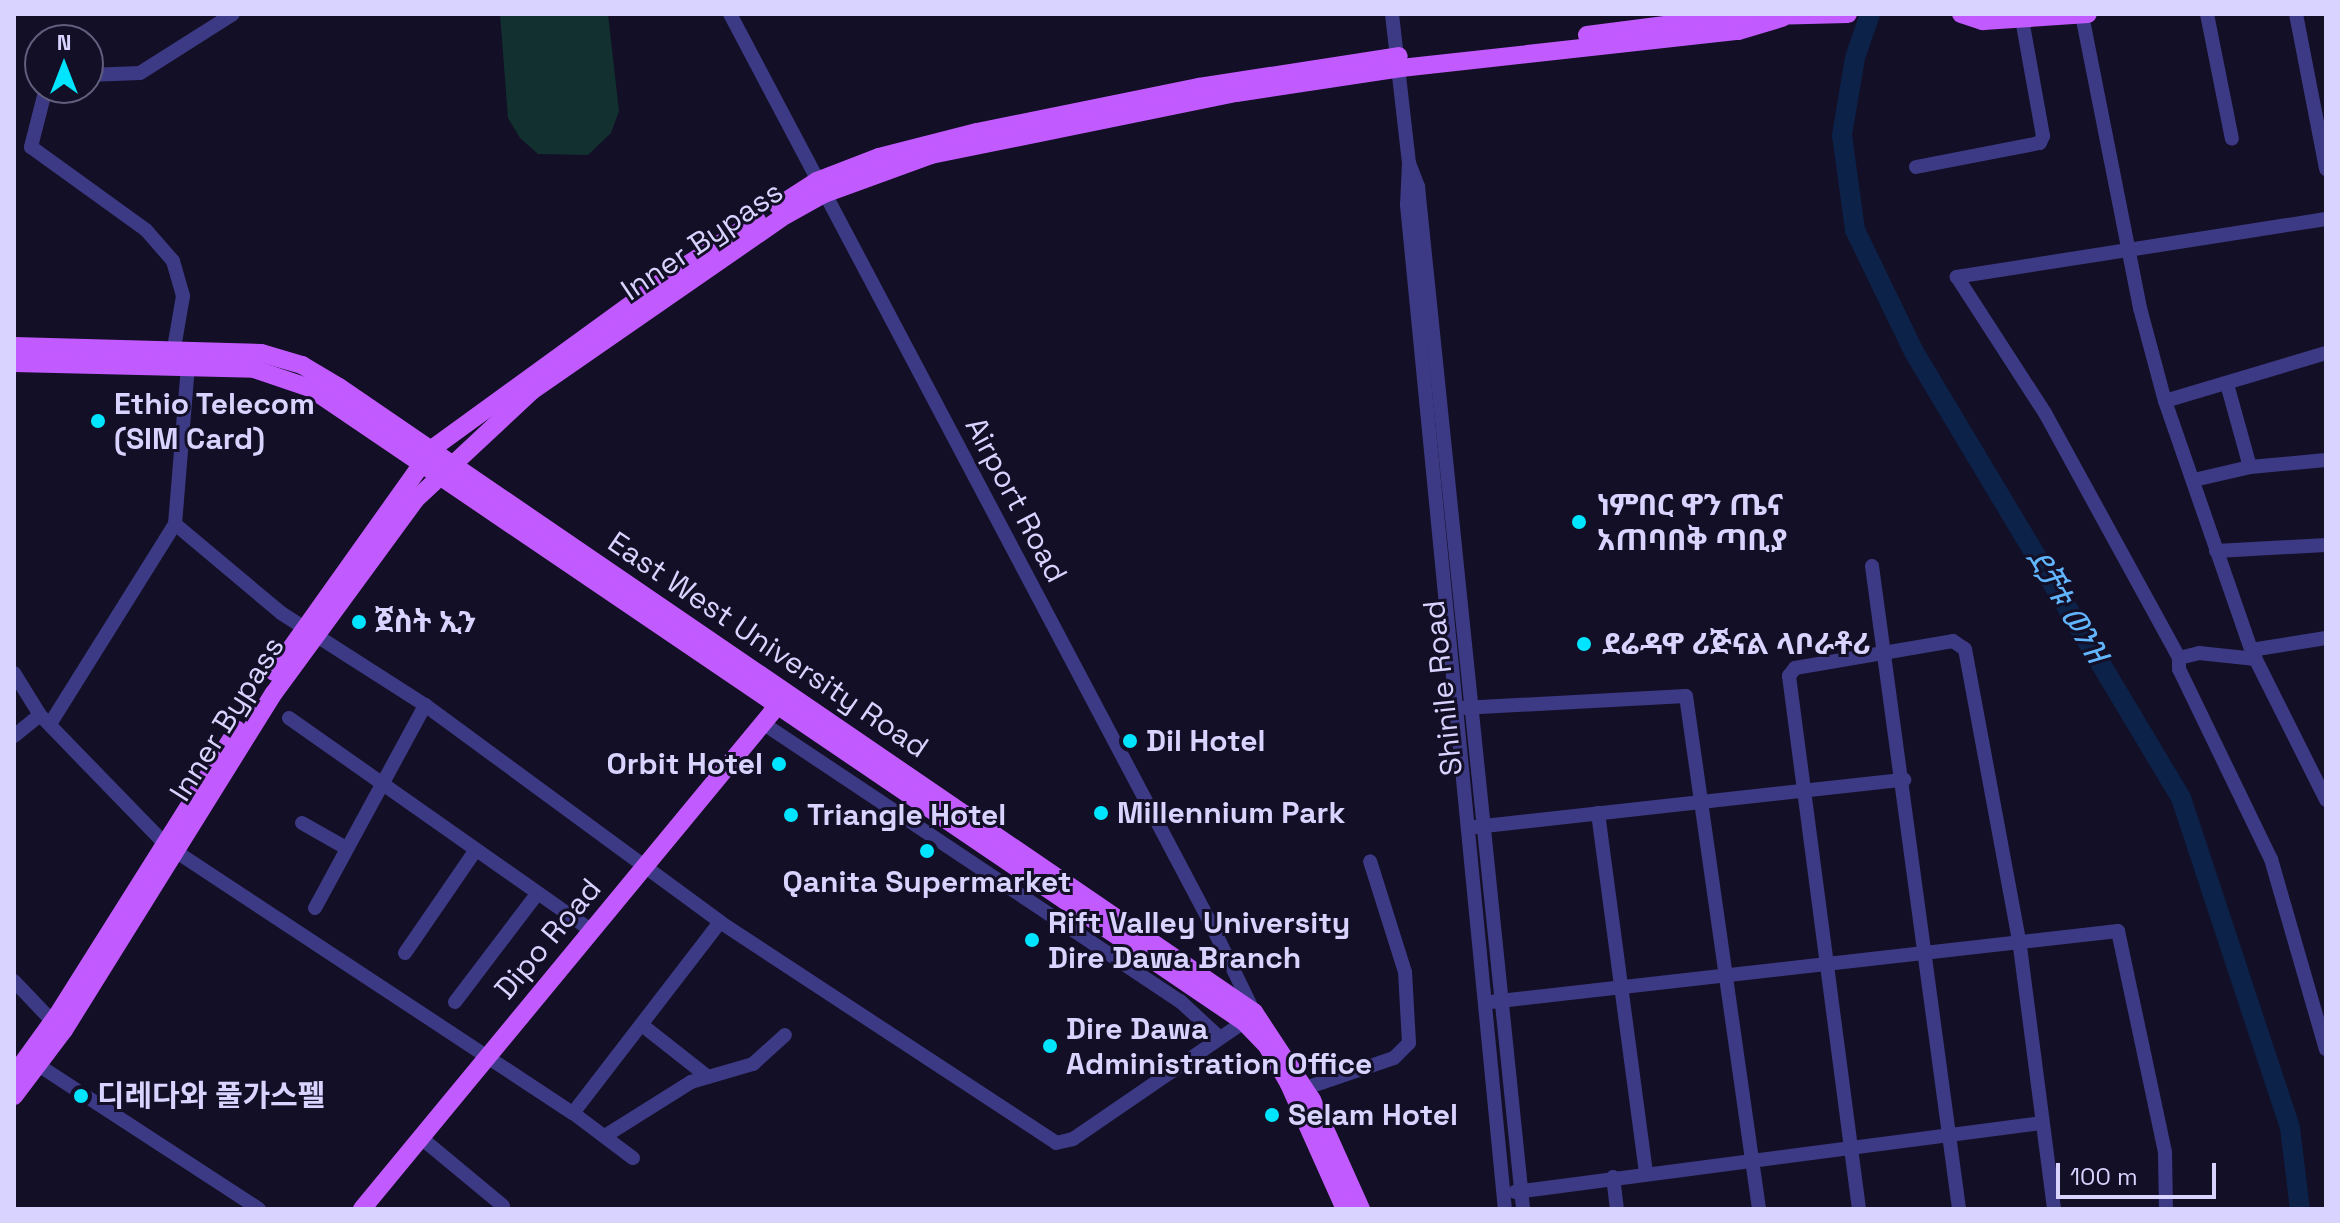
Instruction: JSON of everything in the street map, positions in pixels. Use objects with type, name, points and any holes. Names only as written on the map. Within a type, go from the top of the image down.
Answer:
[{"type":"main road","name":"Inner Bypass","points":[[14,1075],[33,1062],[310,630],[433,448],[671,275],[821,188],[931,155],[1235,87],[1400,62],[1757,17],[1848,14]]},
{"type":"main road","points":[[1961,14],[1983,21],[2088,14]]},
{"type":"main road","name":"Inner Bypass","points":[[310,630],[415,500],[457,464],[469,445],[533,390],[821,188]]},
{"type":"main road","name":"East West University Road","points":[[14,346],[174,348],[277,356],[339,387],[457,464],[783,700]]},
{"type":"main road","name":"East West University Road","points":[[14,363],[254,369],[304,385],[783,700],[1249,1017],[1299,1090],[1361,1209]]},
{"type":"main road","name":"Dipo Road","points":[[362,1209],[783,700]]},
{"type":"main road","name":"Inner Bypass","points":[[14,1096],[53,1022],[172,849]]},
{"type":"main road","name":"East West University Road","points":[[1299,1090],[1345,1209]]},
{"type":"street","points":[[104,74],[140,73],[233,14]]},
{"type":"street","name":"Airport Road","points":[[730,14],[1249,1017]]},
{"type":"street","name":"Shinile Road","points":[[1392,14],[1400,62],[1409,163],[1407,205],[1464,829],[1504,1202]]},
{"type":"street","points":[[2207,14],[2232,139]]},
{"type":"street","points":[[2296,14],[2326,169]]},
{"type":"street","points":[[2082,15],[2128,248],[2165,401],[2254,654],[2326,800]]},
{"type":"street","points":[[1916,167],[2040,143],[2043,136],[2022,19]]},
{"type":"street","points":[[42,104],[31,147],[146,230],[173,261],[183,296],[174,348]]},
{"type":"street","name":"Shinile Road","points":[[1409,163],[1418,187],[1523,1209]]},
{"type":"street","points":[[2326,219],[1957,277],[2045,413],[2179,658],[2179,669],[2271,859],[2326,1049]]},
{"type":"street","points":[[2165,401],[2326,353]]},
{"type":"street","points":[[14,736],[45,719],[175,524],[188,367]]},
{"type":"street","points":[[2227,384],[2250,467]]},
{"type":"street","points":[[2194,480],[2250,467],[2326,460]]},
{"type":"street","points":[[175,524],[310,630],[425,705],[720,922],[1056,1143],[1073,1139],[1249,1017]]},
{"type":"street","points":[[2216,551],[2326,545]]},
{"type":"street","points":[[1872,566],[1882,654],[1904,780],[1927,949],[1959,1209]]},
{"type":"street","points":[[2179,658],[2199,653],[2254,654],[2326,638]]},
{"type":"street","points":[[1859,1209],[1803,789],[1791,671],[1953,641],[1965,649],[2019,939],[2054,1209]]},
{"type":"street","points":[[14,673],[45,719],[172,849],[573,1113],[633,1158]]},
{"type":"street","points":[[1453,709],[1683,694],[1759,1209]]},
{"type":"street","points":[[315,908],[425,705]]},
{"type":"street","points":[[289,718],[379,785],[592,931]]},
{"type":"street","points":[[764,724],[1180,1001],[1220,1038]]},
{"type":"street","points":[[1464,829],[1904,780]]},
{"type":"street","points":[[1598,813],[1646,1172]]},
{"type":"street","points":[[302,823],[346,848]]},
{"type":"street","points":[[405,953],[475,851]]},
{"type":"street","points":[[1299,1090],[1394,1058],[1409,1043],[1405,972],[1370,861]]},
{"type":"street","points":[[455,1002],[537,894]]},
{"type":"street","points":[[573,1113],[720,922]]},
{"type":"street","points":[[1481,1003],[1927,949],[2113,930],[2122,935],[2165,1153],[2166,1209]]},
{"type":"street","points":[[14,981],[53,1022]]},
{"type":"street","points":[[642,1025],[708,1077]]},
{"type":"street","points":[[605,1136],[654,1101],[708,1077],[753,1064],[785,1035]]},
{"type":"street","points":[[33,1062],[259,1209]]},
{"type":"street","points":[[1504,1202],[1521,1190],[1850,1145],[2042,1123]]},
{"type":"street","points":[[420,1137],[503,1206]]},
{"type":"street","points":[[1613,1177],[1617,1209]]},
{"type":"green space","points":[[500,14],[608,14],[619,111],[611,133],[588,155],[538,154],[520,138],[508,118]]},
{"type":"waterway","name":"ደቻቱ ወንዝ","points":[[1870,14],[1855,58],[1842,135],[1855,230],[1914,352],[2181,798],[2290,1128],[2300,1209]]},
{"type":"place","name":"Ethio Telecom (SIM Card)","points":[[98,421]]},
{"type":"place","name":"ነምበር ዋን ጤና አጠባበቅ ጣቢያ","points":[[1579,522]]},
{"type":"place","name":"ጀስት ኢን","points":[[359,622]]},
{"type":"place","name":"ደሬዳዋ ሪጅናል ላቦራቶሪ","points":[[1584,644]]},
{"type":"place","name":"Dil Hotel","points":[[1130,741]]},
{"type":"place","name":"Orbit Hotel","points":[[779,764]]},
{"type":"place","name":"Millennium Park","points":[[1101,813]]},
{"type":"place","name":"Triangle Hotel","points":[[791,815]]},
{"type":"place","name":"Qanita Supermarket","points":[[927,851]]},
{"type":"place","name":"Rift Valley University Dire Dawa Branch","points":[[1032,940]]},
{"type":"place","name":"Dire Dawa Administration Office","points":[[1050,1046]]},
{"type":"place","name":"디레다와 풀가스펠","points":[[81,1096]]},
{"type":"place","name":"Selam Hotel","points":[[1272,1115]]}]
